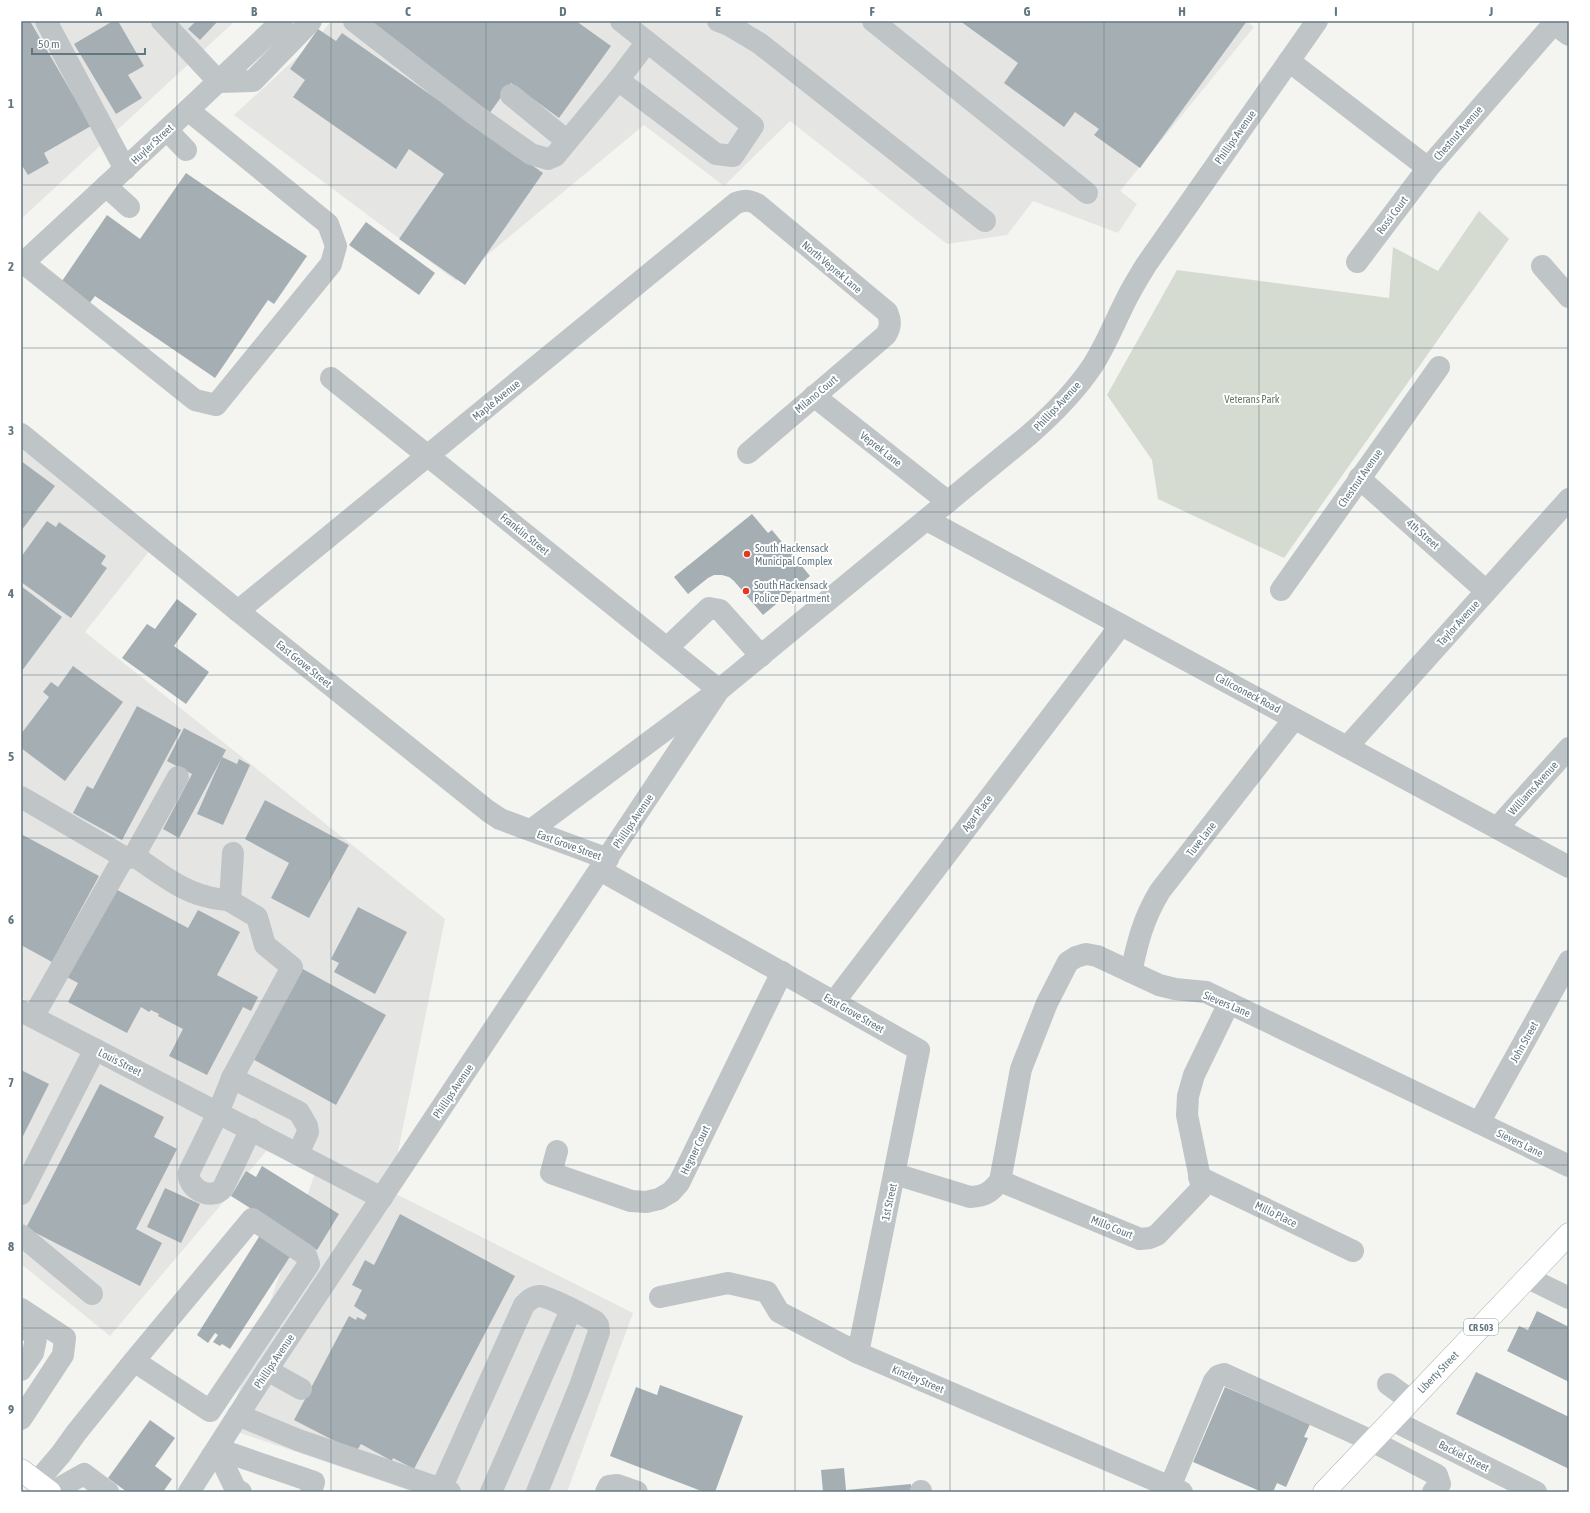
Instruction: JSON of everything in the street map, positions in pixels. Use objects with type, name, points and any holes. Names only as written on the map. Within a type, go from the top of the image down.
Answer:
[{"type":"main road","name":"Liberty Street","points":[[1324,1492],[1569,1234]]},
{"type":"street","points":[[46,21],[125,169]]},
{"type":"street","points":[[162,21],[219,82],[253,81],[311,21]]},
{"type":"street","name":"Huyler Street","points":[[22,263],[219,82],[282,21]]},
{"type":"street","points":[[354,21],[474,114],[531,154],[548,159],[555,156],[618,80],[647,42]]},
{"type":"street","points":[[618,80],[716,154],[733,156],[753,126],[621,21]]},
{"type":"street","points":[[718,21],[729,25],[759,43],[985,221]]},
{"type":"street","points":[[873,21],[1087,193]]},
{"type":"street","name":"Phillips Avenue","points":[[531,830],[719,690],[927,520],[1046,420],[1075,390],[1108,339],[1128,295],[1146,265],[1317,21]]},
{"type":"street","name":"Chestnut Avenue","points":[[1289,61],[1428,168],[1560,27]]},
{"type":"street","points":[[511,95],[567,141]]},
{"type":"street","points":[[22,263],[195,400],[216,405],[331,264],[336,246],[328,224],[188,110]]},
{"type":"street","points":[[167,130],[186,150]]},
{"type":"street","name":"Rossi Court","points":[[1357,262],[1428,168]]},
{"type":"street","points":[[106,186],[129,208]]},
{"type":"street","name":"Maple Avenue","points":[[238,611],[736,203],[744,200],[757,204]]},
{"type":"street","name":"North Veprek Lane","points":[[757,204],[887,312],[890,320],[890,328],[884,336]]},
{"type":"street","points":[[1542,266],[1569,297]]},
{"type":"street","name":"Milano Court","points":[[748,453],[884,336]]},
{"type":"street","name":"Chestnut Avenue","points":[[1281,590],[1439,367]]},
{"type":"street","name":"Franklin Street","points":[[331,378],[719,690]]},
{"type":"street","name":"Veprek Lane","points":[[814,396],[948,502]]},
{"type":"street","name":"East Grove Street","points":[[21,434],[238,611],[488,811],[500,819],[531,830],[604,864],[782,972],[919,1050]]},
{"type":"street","name":"4th Street","points":[[1359,478],[1486,591]]},
{"type":"street","name":"Taylor Avenue","points":[[1347,747],[1569,499]]},
{"type":"street","name":"Calicooneck Road","points":[[927,520],[1569,867]]},
{"type":"street","points":[[667,648],[709,608],[720,610],[761,656]]},
{"type":"street","name":"Agar Place","points":[[834,1002],[1121,625]]},
{"type":"street","name":"Phillips Avenue","points":[[188,1492],[224,1456],[238,1414],[719,690]]},
{"type":"street","name":"Tuve Lane","points":[[1131,972],[1140,932],[1149,909],[1160,892],[1294,719]]},
{"type":"street","name":"Williams Avenue","points":[[1497,828],[1569,748]]},
{"type":"street","points":[[27,1014],[178,777]]},
{"type":"street","points":[[26,800],[191,891],[205,896],[230,901],[257,917],[265,946],[292,967],[232,1078],[218,1112],[189,1172],[188,1177],[190,1183],[209,1195],[214,1195],[220,1192],[250,1129]]},
{"type":"street","points":[[230,901],[233,854]]},
{"type":"street","name":"Sievers Lane","points":[[1000,1181],[1021,1069],[1047,1003],[1064,969],[1068,962],[1076,957],[1086,954],[1097,956],[1159,985],[1175,989],[1206,992],[1569,1166]]},
{"type":"street","name":"John Street","points":[[1479,1123],[1569,961]]},
{"type":"street","name":"Hegner Court","points":[[557,1151],[551,1173],[632,1201],[646,1202],[659,1199],[671,1192],[679,1183],[782,972]]},
{"type":"street","name":"Millo Court","points":[[1000,1181],[1140,1239],[1150,1238],[1157,1234],[1202,1188],[1187,1115],[1188,1096],[1194,1075],[1229,1003]]},
{"type":"street","name":"Louis Street","points":[[27,1014],[382,1198]]},
{"type":"street","points":[[21,1194],[95,1049]]},
{"type":"street","name":"1st Street","points":[[858,1353],[919,1050]]},
{"type":"street","points":[[232,1078],[299,1112],[307,1126],[308,1132],[298,1154]]},
{"type":"street","points":[[895,1174],[970,1197],[982,1196],[992,1191],[1000,1181]]},
{"type":"street","name":"Millo Place","points":[[1199,1177],[1353,1251]]},
{"type":"street","points":[[40,1484],[76,1433],[134,1361],[252,1219],[306,1255],[309,1264],[210,1411],[134,1361]]},
{"type":"street","points":[[21,1235],[92,1294]]},
{"type":"street","points":[[1528,1278],[1569,1298]]},
{"type":"street","name":"Kinzley Street","points":[[660,1297],[728,1283],[767,1292],[780,1312],[858,1353],[1176,1490]]},
{"type":"street","points":[[238,1414],[298,1440],[446,1491],[524,1305],[531,1299],[540,1296],[550,1299],[595,1321],[598,1325],[599,1332],[580,1386],[537,1492]]},
{"type":"street","points":[[21,1309],[65,1338],[63,1355],[21,1419]]},
{"type":"street","points":[[491,1492],[571,1310]]},
{"type":"street","points":[[21,1325],[33,1334],[36,1339],[33,1353],[21,1370]]},
{"type":"street","points":[[267,1370],[301,1389]]},
{"type":"street","points":[[1176,1490],[1214,1381],[1218,1376],[1224,1374],[1372,1441],[1437,1475],[1440,1484],[1433,1492]]},
{"type":"street","points":[[1388,1384],[1410,1400]]},
{"type":"street","name":"Backiel Street","points":[[1392,1420],[1536,1492]]},
{"type":"street","points":[[61,1454],[108,1492]]},
{"type":"street","points":[[224,1456],[236,1490],[241,1492]]},
{"type":"street","points":[[224,1456],[314,1482],[311,1492]]},
{"type":"street","points":[[40,1484],[84,1474]]},
{"type":"street","points":[[606,1492],[609,1486],[617,1485],[637,1492]]},
{"type":"shaded area","points":[[21,21],[235,21],[21,219]]},
{"type":"shaded area","points":[[331,21],[1246,21],[1254,27],[1120,191],[1137,204],[1118,233],[1033,201],[1007,235],[947,244],[790,121],[724,186],[644,125],[456,281],[234,115],[317,39]]},
{"type":"shaded area","points":[[21,432],[159,539],[85,632],[445,919],[390,1191],[633,1313],[567,1492],[414,1492],[226,1428],[321,1156],[280,1135],[110,1336],[21,1264],[21,1012],[33,1004],[21,998]]},
{"type":"green space","name":"Veterans Park","points":[[1479,211],[1509,239],[1284,558],[1158,499],[1152,460],[1107,395],[1177,270],[1389,298],[1393,247],[1438,271]]},
{"type":"building","points":[[21,21],[30,21],[91,126],[44,153],[49,163],[28,175],[21,164]]},
{"type":"building","points":[[113,21],[118,21],[144,66],[128,75],[142,98],[116,114],[74,44]]},
{"type":"building","points":[[196,21],[218,21],[200,40],[188,29]]},
{"type":"building","points":[[361,21],[576,21],[611,46],[559,118],[511,83],[489,114]]},
{"type":"building","points":[[960,21],[1247,21],[1140,168],[1094,135],[1099,129],[1075,112],[1064,127],[1004,83],[1018,63]]},
{"type":"building","points":[[318,29],[336,41],[342,33],[543,173],[465,285],[399,239],[444,174],[409,149],[396,169],[293,97],[305,80],[290,69]]},
{"type":"building","points":[[186,173],[307,256],[274,304],[268,300],[215,378],[95,296],[89,304],[60,284],[107,215],[140,239]]},
{"type":"building","points":[[366,222],[435,273],[419,295],[349,245]]},
{"type":"building","points":[[21,461],[55,486],[21,531]]},
{"type":"building","name":"South Hackensack Municipal Complex","points":[[752,514],[768,533],[772,530],[810,576],[763,615],[734,581],[729,577],[722,575],[714,575],[708,578],[688,594],[674,577]]},
{"type":"building","points":[[47,521],[56,527],[59,522],[106,556],[101,564],[107,568],[71,618],[21,582],[21,557]]},
{"type":"building","points":[[21,586],[62,617],[21,672]]},
{"type":"building","points":[[177,599],[197,614],[174,646],[209,672],[186,704],[122,658],[147,624],[155,629]]},
{"type":"building","points":[[73,666],[123,702],[65,781],[21,748],[21,734],[49,697],[43,692],[51,682],[58,687]]},
{"type":"building","points":[[137,706],[181,730],[122,840],[73,813],[87,786],[93,789]]},
{"type":"building","points":[[184,728],[226,750],[179,838],[163,829],[192,774],[167,761]]},
{"type":"building","points":[[222,757],[237,764],[239,759],[250,765],[223,825],[197,814]]},
{"type":"building","points":[[265,800],[349,845],[309,918],[271,898],[289,863],[245,839]]},
{"type":"building","points":[[21,834],[99,876],[52,962],[21,945]]},
{"type":"building","points":[[110,886],[188,928],[198,910],[240,932],[217,975],[258,997],[251,1011],[243,1007],[207,1075],[169,1056],[183,1029],[158,1016],[159,1014],[151,1010],[149,1012],[141,1007],[127,1033],[68,1002],[78,983],[63,975]]},
{"type":"building","points":[[358,907],[407,932],[375,994],[334,972],[339,963],[331,959]]},
{"type":"building","points":[[301,968],[386,1015],[336,1105],[251,1058]]},
{"type":"building","points":[[21,1070],[49,1084],[21,1140]]},
{"type":"building","points":[[100,1084],[164,1117],[154,1137],[177,1149],[136,1229],[162,1243],[140,1286],[26,1228]]},
{"type":"building","points":[[262,1166],[339,1214],[317,1250],[231,1196],[246,1171],[256,1177]]},
{"type":"building","points":[[165,1188],[200,1204],[181,1243],[147,1227]]},
{"type":"building","points":[[400,1214],[515,1276],[414,1469],[393,1458],[392,1461],[361,1444],[356,1452],[294,1420],[349,1316],[356,1320],[357,1317],[364,1320],[367,1315],[354,1306],[362,1290],[352,1285],[365,1260],[374,1265]]},
{"type":"building","points":[[262,1232],[293,1252],[230,1349],[222,1344],[220,1346],[213,1342],[218,1335],[215,1333],[208,1343],[197,1335]]},
{"type":"building","points":[[1537,1311],[1569,1327],[1569,1382],[1507,1351],[1519,1326],[1528,1330]]},
{"type":"building","points":[[1476,1372],[1569,1417],[1569,1469],[1456,1414]]},
{"type":"building","points":[[660,1385],[743,1416],[715,1492],[704,1492],[610,1456],[636,1387],[657,1395]]},
{"type":"building","points":[[1225,1387],[1310,1424],[1304,1437],[1308,1438],[1286,1487],[1277,1483],[1273,1492],[1262,1492],[1193,1462]]},
{"type":"building","points":[[150,1420],[175,1438],[155,1466],[172,1479],[163,1492],[127,1492],[108,1478]]},
{"type":"building","points":[[844,1468],[846,1490],[911,1484],[911,1492],[823,1492],[821,1470]]},
{"type":"place","name":"South Hackensack Municipal Complex","points":[[747,554]]},
{"type":"place","name":"South Hackensack Police Department","points":[[746,591]]}]
